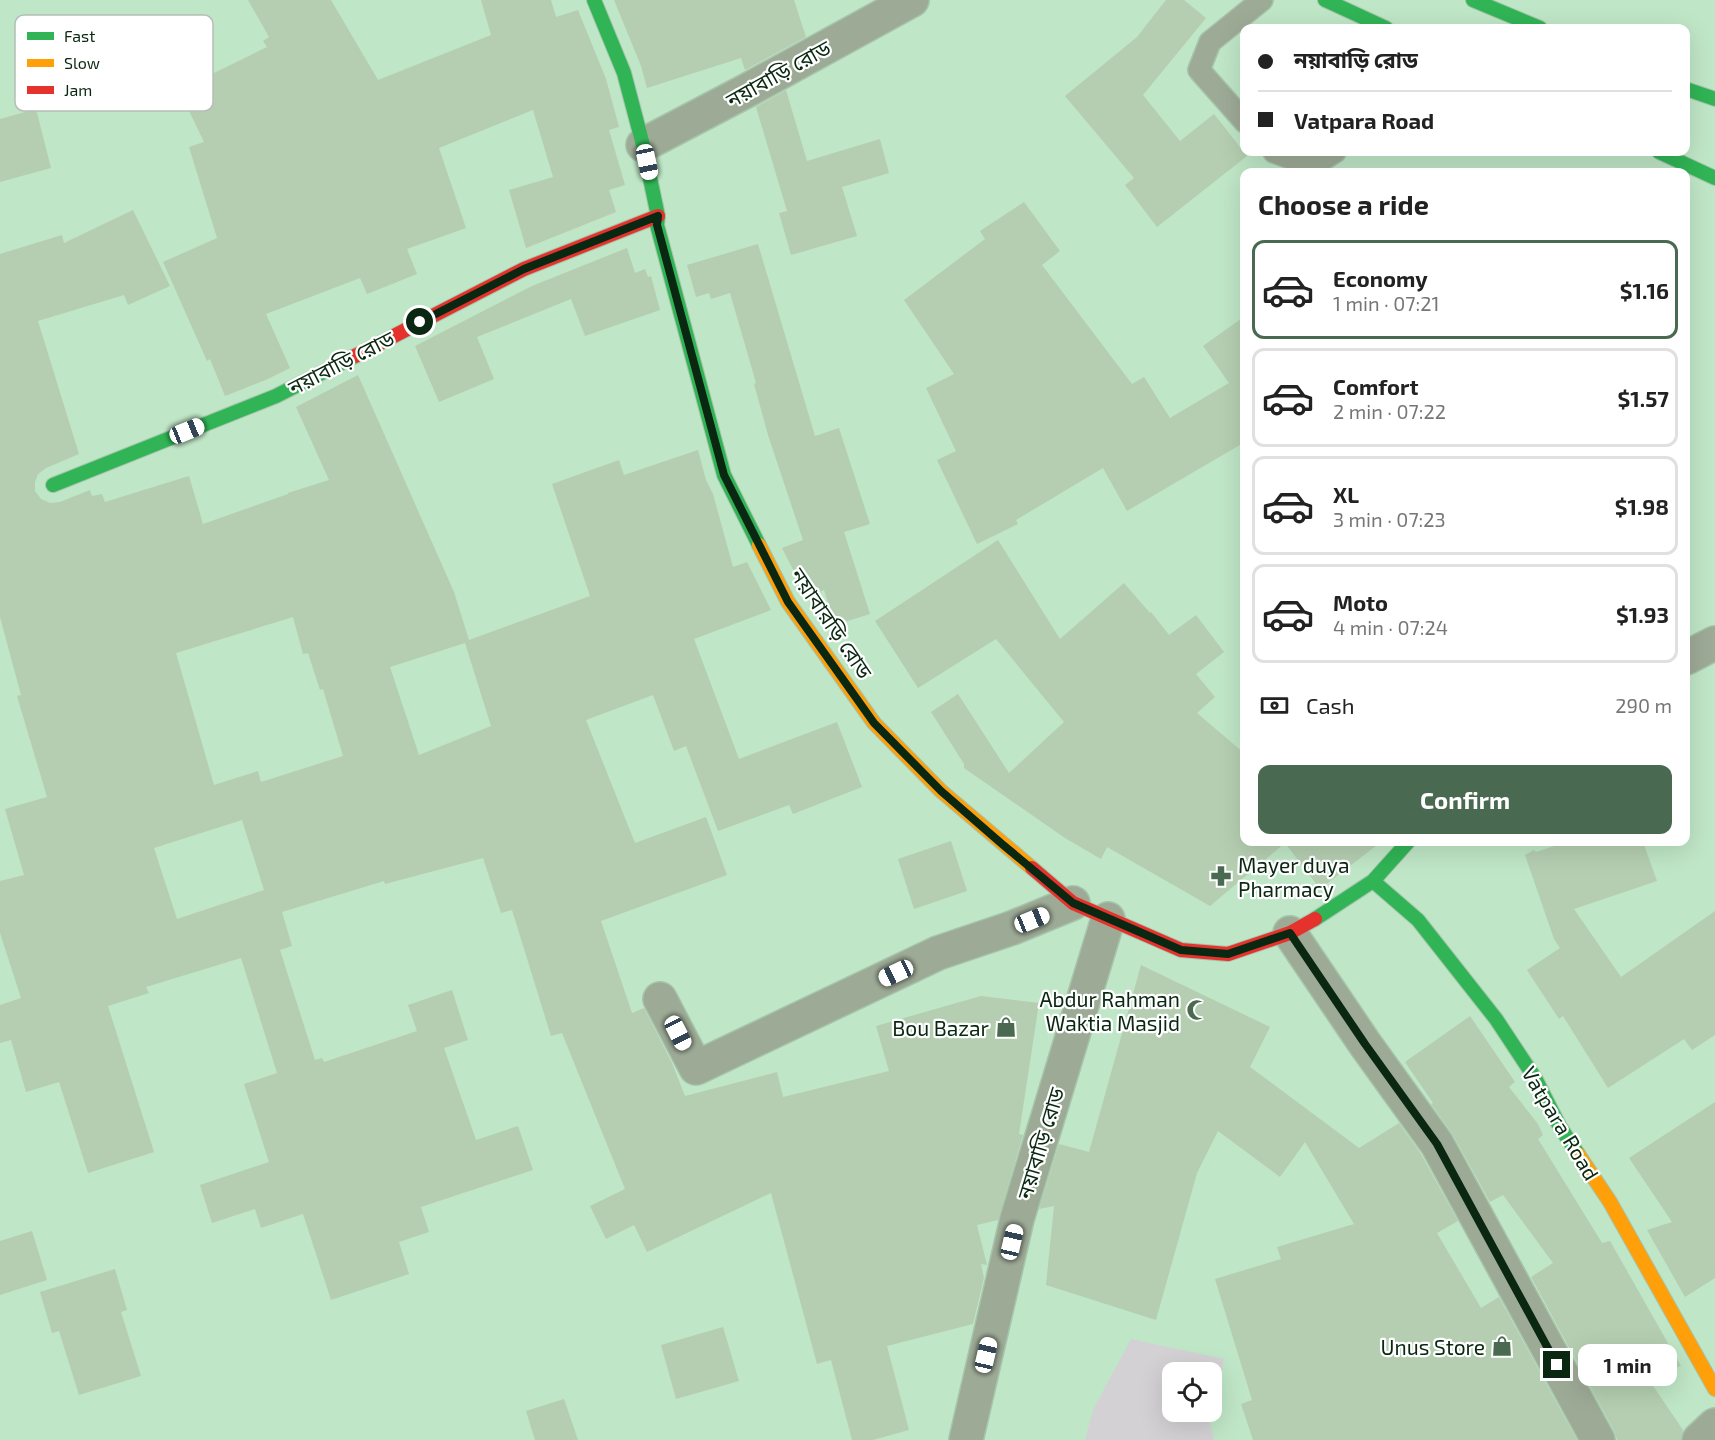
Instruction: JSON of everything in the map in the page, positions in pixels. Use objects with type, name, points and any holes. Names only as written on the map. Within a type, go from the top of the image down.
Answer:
[{"type":"main road","name":"নয়াবারড়ি রোড","points":[[594,0],[624,73],[643,145],[658,216],[657,225],[724,475],[788,602],[874,723],[941,791],[1073,903],[1181,950],[1228,954],[1290,933]]},
{"type":"main road","points":[[1324,0],[1377,24]]},
{"type":"main road","points":[[1473,0],[1530,24]]},
{"type":"main road","points":[[1690,90],[1715,99]]},
{"type":"main road","points":[[1668,156],[1715,178]]},
{"type":"main road","name":"নয়াবাড়ি রোড","points":[[53,485],[276,396],[524,269],[658,216]]},
{"type":"main road","points":[[1290,933],[1373,881],[1404,846]]},
{"type":"main road","name":"Vatpara Road","points":[[1373,881],[1418,920],[1497,1019],[1535,1078],[1560,1127],[1610,1202],[1715,1389]]},
{"type":"street","name":"নয়াবাড়ি রোড","points":[[643,145],[912,0]]},
{"type":"street","points":[[1690,656],[1715,643]]},
{"type":"street","points":[[660,999],[696,1068],[938,953],[1012,928],[1073,903]]},
{"type":"street","name":"নয়াবাড়ি রোড","points":[[966,1440],[1017,1219],[1107,919]]},
{"type":"street","points":[[1290,933],[1365,1044],[1437,1144],[1598,1440]]},
{"type":"street","points":[[1699,1440],[1715,1425]]},
{"type":"lane","points":[[1240,116],[1199,70],[1210,42],[1262,0]]},
{"type":"lane","points":[[1285,156],[1313,166],[1329,156]]},
{"type":"shaded area","points":[[1131,1339],[1224,1359],[1222,1368],[1222,1362],[1162,1362],[1162,1422],[1210,1422],[1214,1440],[1085,1440],[1093,1410]]},
{"type":"building","points":[[248,0],[331,0],[378,80],[491,35],[481,0],[551,0],[556,17],[578,10],[606,79],[619,127],[609,130],[625,185],[609,190],[616,212],[526,248],[509,190],[553,177],[533,110],[439,148],[466,228],[407,249],[417,274],[367,294],[360,278],[266,314],[290,368],[225,396],[210,359],[207,361],[163,262],[217,238],[189,147],[204,142],[189,111],[213,111],[213,73],[267,47],[263,41],[269,37]]},
{"type":"building","points":[[614,0],[794,0],[806,37],[745,70],[741,58],[647,88],[641,66]]},
{"type":"building","points":[[1166,0],[1184,0],[1206,18],[1143,95],[1180,141],[1214,114],[1240,147],[1240,156],[1247,156],[1157,227],[1125,185],[1134,178],[1065,96],[1137,37]]},
{"type":"building","points":[[786,90],[807,161],[880,139],[889,173],[842,187],[857,236],[791,255],[779,213],[787,211],[756,107]]},
{"type":"building","points":[[37,111],[51,168],[0,182],[0,119]]},
{"type":"building","points":[[1024,202],[1060,251],[1042,265],[1132,384],[1144,377],[1170,418],[1229,383],[1203,346],[1240,320],[1240,445],[1127,511],[1103,468],[1016,520],[1018,524],[977,544],[937,460],[956,451],[926,388],[954,374],[904,300],[985,239],[980,231]]},
{"type":"building","points":[[133,210],[170,286],[128,305],[124,295],[38,321],[79,454],[46,468],[38,474],[35,491],[41,499],[50,503],[60,502],[90,490],[92,496],[102,494],[105,502],[189,476],[203,524],[329,480],[296,407],[358,375],[454,592],[469,640],[590,596],[552,484],[619,460],[624,475],[698,450],[733,567],[747,562],[771,610],[694,639],[739,759],[837,722],[862,787],[793,814],[789,805],[718,831],[686,746],[674,751],[653,695],[586,720],[635,843],[706,817],[727,875],[601,921],[632,1013],[644,1008],[672,1063],[685,1096],[777,1072],[783,1097],[889,1071],[876,1026],[981,996],[1039,1003],[1019,1134],[1023,1135],[998,1220],[977,1225],[987,1265],[981,1264],[984,1278],[973,1324],[887,1346],[909,1430],[873,1440],[852,1440],[831,1360],[817,1364],[771,1193],[647,1252],[634,1225],[606,1239],[590,1206],[625,1189],[562,1033],[551,1036],[512,910],[501,913],[483,858],[385,884],[384,881],[282,912],[292,946],[280,950],[315,1060],[322,1058],[324,1062],[417,1031],[408,1005],[452,990],[468,1040],[444,1048],[476,1140],[518,1126],[533,1170],[421,1207],[429,1232],[399,1242],[409,1274],[331,1300],[303,1214],[261,1228],[255,1209],[212,1223],[200,1185],[269,1162],[244,1084],[277,1073],[241,958],[146,987],[149,993],[108,1006],[154,1152],[88,1173],[59,1082],[26,1092],[11,1040],[0,1043],[0,1005],[21,998],[0,933],[0,881],[24,875],[5,809],[47,797],[17,696],[21,695],[0,617],[0,254],[62,235],[64,243]],"holes":[[[293,617],[303,654],[308,653],[320,690],[323,689],[343,756],[261,782],[258,771],[214,785],[176,653]],[[465,643],[491,726],[419,755],[390,667]],[[242,820],[264,890],[177,919],[154,848]]]},
{"type":"building","points":[[758,244],[815,436],[839,428],[870,524],[844,532],[870,614],[835,625],[824,590],[807,597],[782,548],[803,540],[768,435],[754,384],[756,383],[730,293],[711,299],[709,293],[696,297],[687,265]]},
{"type":"building","points":[[627,248],[635,273],[645,269],[648,277],[651,276],[660,310],[585,336],[571,299],[477,337],[494,379],[439,402],[415,346],[532,286]]},
{"type":"building","points":[[998,540],[1060,639],[1124,583],[1169,635],[1196,615],[1224,652],[1196,674],[1215,697],[1197,713],[1240,750],[1240,846],[1281,846],[1210,906],[1107,847],[1101,859],[1065,838],[964,768],[964,764],[931,712],[958,694],[1009,773],[1064,722],[996,639],[918,688],[875,621]]},
{"type":"building","points":[[951,841],[967,891],[914,909],[898,859]]},
{"type":"building","points":[[1287,846],[1376,846],[1320,889]]},
{"type":"building","points":[[1555,846],[1644,846],[1657,881],[1574,909],[1621,977],[1715,911],[1715,1035],[1692,1050],[1684,1039],[1608,1088],[1563,1016],[1559,1019],[1527,970],[1560,948],[1554,939],[1525,855],[1534,850],[1536,852]]},
{"type":"building","points":[[1141,965],[1270,1027],[1250,1067],[1359,1148],[1399,1123],[1421,1154],[1458,1221],[1437,1233],[1481,1308],[1499,1297],[1577,1440],[1253,1440],[1241,1404],[1252,1400],[1215,1279],[1281,1259],[1277,1247],[1354,1224],[1305,1142],[1280,1177],[1218,1131],[1197,1173],[1156,1320],[1046,1285],[1054,1206],[1039,1209],[1059,1144],[1089,1152]]},
{"type":"building","points":[[1470,1016],[1515,1082],[1509,1087],[1538,1124],[1543,1135],[1538,1139],[1602,1243],[1610,1241],[1681,1366],[1647,1377],[1683,1430],[1681,1440],[1617,1440],[1531,1277],[1553,1263],[1503,1195],[1490,1202],[1453,1135],[1405,1062]]},
{"type":"building","points":[[1715,1102],[1715,1278],[1685,1297],[1647,1230],[1672,1222],[1629,1158]]},
{"type":"building","points":[[32,1231],[47,1280],[0,1295],[0,1241]]},
{"type":"building","points":[[115,1269],[127,1310],[121,1312],[141,1376],[79,1395],[59,1331],[52,1333],[40,1292]]},
{"type":"building","points":[[723,1327],[739,1381],[676,1399],[661,1345]]},
{"type":"building","points":[[564,1399],[578,1440],[535,1440],[526,1411]]},
{"type":"traffic: fast","points":[[594,0],[624,73],[643,145],[658,216],[657,225],[724,475],[759,545]]},
{"type":"traffic: fast","points":[[1325,0],[1377,24]]},
{"type":"traffic: fast","points":[[1473,0],[1530,24]]},
{"type":"traffic: fast","points":[[1690,90],[1715,99]]},
{"type":"traffic: fast","points":[[1668,156],[1715,178]]},
{"type":"traffic: fast","points":[[53,485],[276,396],[355,356]]},
{"type":"traffic: fast","points":[[1315,919],[1373,881],[1404,846]]},
{"type":"traffic: fast","points":[[1373,881],[1418,920],[1496,1019],[1535,1078],[1560,1127],[1578,1154]]},
{"type":"traffic: slow","points":[[759,545],[788,602],[874,723],[941,791],[1032,868]]},
{"type":"traffic: slow","points":[[1578,1154],[1610,1202],[1715,1389]]},
{"type":"traffic: jam","points":[[355,356],[524,269],[658,216]]},
{"type":"traffic: jam","points":[[1032,868],[1073,903],[1181,950],[1228,954],[1290,933],[1315,919]]},
{"type":"place","name":"Mayer duya Pharmacy","points":[[1221,876]]},
{"type":"place","name":"Abdur Rahman Waktia Masjid","points":[[1197,1010]]},
{"type":"place","name":"Bou Bazar","points":[[1006,1027]]},
{"type":"place","name":"Unus Store","points":[[1502,1346]]},
{"type":"route","points":[[420,322],[524,269],[658,216],[657,225],[724,475],[788,602],[874,723],[941,791],[1073,903],[1181,950],[1228,954],[1290,933],[1365,1044],[1437,1144],[1557,1365]]}]
